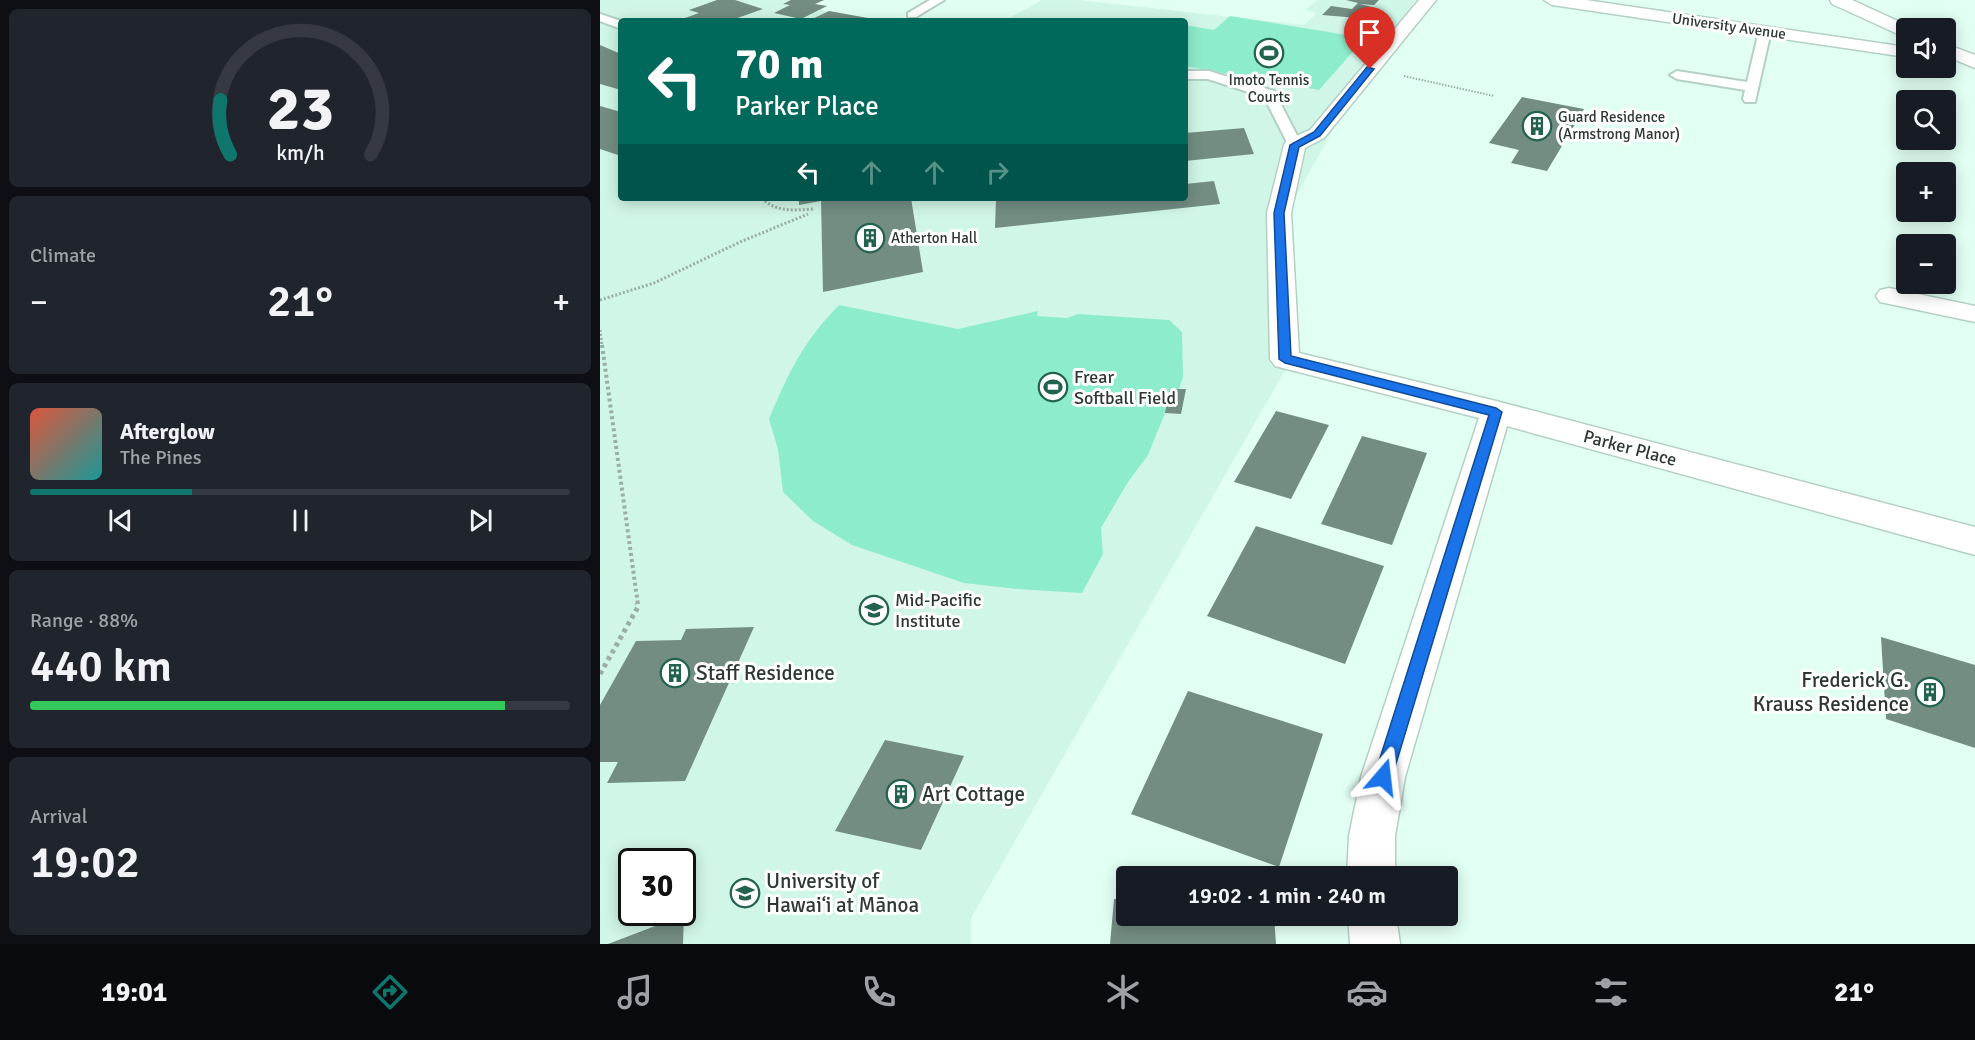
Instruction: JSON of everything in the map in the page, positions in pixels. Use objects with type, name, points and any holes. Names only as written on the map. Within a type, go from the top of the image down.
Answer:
[{"type":"street","points":[[1295,145],[1317,134],[1428,0]]},
{"type":"street","name":"University Avenue","points":[[1552,0],[1896,51]]},
{"type":"street","points":[[1838,0],[1896,26]]},
{"type":"street","points":[[1956,54],[1975,64]]},
{"type":"street","points":[[1956,61],[1975,64]]},
{"type":"street","name":"Parker Place","points":[[1295,145],[1279,213],[1285,359],[1496,412],[1975,541]]},
{"type":"street","points":[[1889,296],[1975,314]]},
{"type":"street","points":[[1371,866],[1372,836],[1383,777],[1496,412]]},
{"type":"street","points":[[1373,926],[1375,944]]},
{"type":"lane","points":[[912,15],[938,0]]},
{"type":"lane","points":[[600,17],[618,24]]},
{"type":"lane","points":[[1677,75],[1752,93],[1765,31]]},
{"type":"lane","points":[[1188,75],[1209,75],[1269,94],[1295,145]]},
{"type":"path","points":[[1370,69],[1494,96]]},
{"type":"path","points":[[764,201],[777,210],[814,209]]},
{"type":"path","points":[[600,300],[625,295],[662,280],[808,214]]},
{"type":"path","points":[[600,330],[638,608],[600,674]]},
{"type":"shaded area","name":"Mid-Pacific Institute","points":[[600,0],[804,0],[838,18],[618,18],[618,201],[1188,201],[1188,18],[1009,18],[1042,0],[1079,0],[1304,25],[1317,13],[1305,10],[1317,0],[1415,0],[1334,128],[1286,214],[1291,360],[971,918],[971,944],[600,944]]},
{"type":"green space","name":"Imoto Tennis Courts","points":[[1230,16],[1365,38],[1319,90],[1188,67],[1188,26],[1214,30]]},
{"type":"green space","points":[[839,305],[958,329],[1038,311],[1037,316],[1067,318],[1078,314],[1169,320],[1182,332],[1183,377],[1177,395],[1165,413],[1148,455],[1128,482],[1101,528],[1103,554],[1082,593],[964,583],[852,545],[813,521],[783,492],[778,449],[769,419],[806,345]]},
{"type":"building","points":[[717,0],[735,0],[763,9],[738,18],[685,18],[699,13],[689,10]]},
{"type":"building","points":[[791,0],[824,0],[815,4],[827,6],[803,18],[796,18],[774,13],[790,5],[783,4]]},
{"type":"building","points":[[1346,0],[1379,0],[1374,5],[1360,4],[1379,9],[1376,12],[1355,11],[1375,14],[1370,19],[1322,15],[1331,6],[1352,9],[1358,3]]},
{"type":"building","points":[[829,11],[868,18],[814,18]]},
{"type":"building","points":[[600,45],[618,53],[618,89],[600,84]]},
{"type":"building","name":"Guard Residence (Armstrong Manor)","points":[[1522,97],[1584,109],[1547,171],[1511,163],[1519,150],[1489,143]]},
{"type":"building","points":[[600,106],[618,111],[618,155],[600,149]]},
{"type":"building","points":[[1244,128],[1254,154],[1188,161],[1188,133]]},
{"type":"building","points":[[1214,181],[1220,204],[995,228],[996,201],[1188,201],[1188,184]]},
{"type":"building","name":"Atherton Hall","points":[[799,201],[821,201],[799,205]]},
{"type":"building","name":"Atherton Hall","points":[[821,201],[911,201],[923,272],[823,292]]},
{"type":"building","points":[[1170,389],[1186,389],[1181,414],[1165,413]]},
{"type":"building","points":[[1276,411],[1329,425],[1291,499],[1234,482]]},
{"type":"building","points":[[1362,436],[1427,453],[1392,545],[1321,524]]},
{"type":"building","points":[[1256,526],[1384,566],[1345,664],[1207,616]]},
{"type":"building","name":"Staff Residence","points":[[754,627],[685,781],[607,783],[618,762],[600,762],[600,705],[636,641],[681,640],[686,629]]},
{"type":"building","name":"Frederick G. Krauss Residence","points":[[1881,637],[1975,665],[1975,748],[1886,719]]},
{"type":"building","points":[[1188,691],[1323,734],[1279,866],[1131,814]]},
{"type":"building","name":"Art Cottage","points":[[885,740],[964,756],[921,850],[835,831]]},
{"type":"building","points":[[1114,899],[1116,899],[1116,926],[1275,926],[1276,944],[1110,944]]},
{"type":"building","points":[[655,926],[684,926],[683,944],[608,944]]},
{"type":"place","name":"Imoto Tennis Courts","points":[[1269,53]]},
{"type":"place","name":"Guard Residence (Armstrong Manor)","points":[[1537,126]]},
{"type":"place","name":"Atherton Hall","points":[[870,238]]},
{"type":"place","name":"Frear Softball Field","points":[[1053,387]]},
{"type":"place","name":"Mid-Pacific Institute","points":[[874,610]]},
{"type":"place","name":"Staff Residence","points":[[675,673]]},
{"type":"place","name":"Frederick G. Krauss Residence","points":[[1930,692]]},
{"type":"place","name":"Art Cottage","points":[[901,794]]},
{"type":"place","name":"University of Hawaiʻi at Mānoa","points":[[745,893]]},
{"type":"route","points":[[1370,69],[1317,134],[1295,145],[1279,213],[1285,359],[1496,412],[1383,777]]}]
